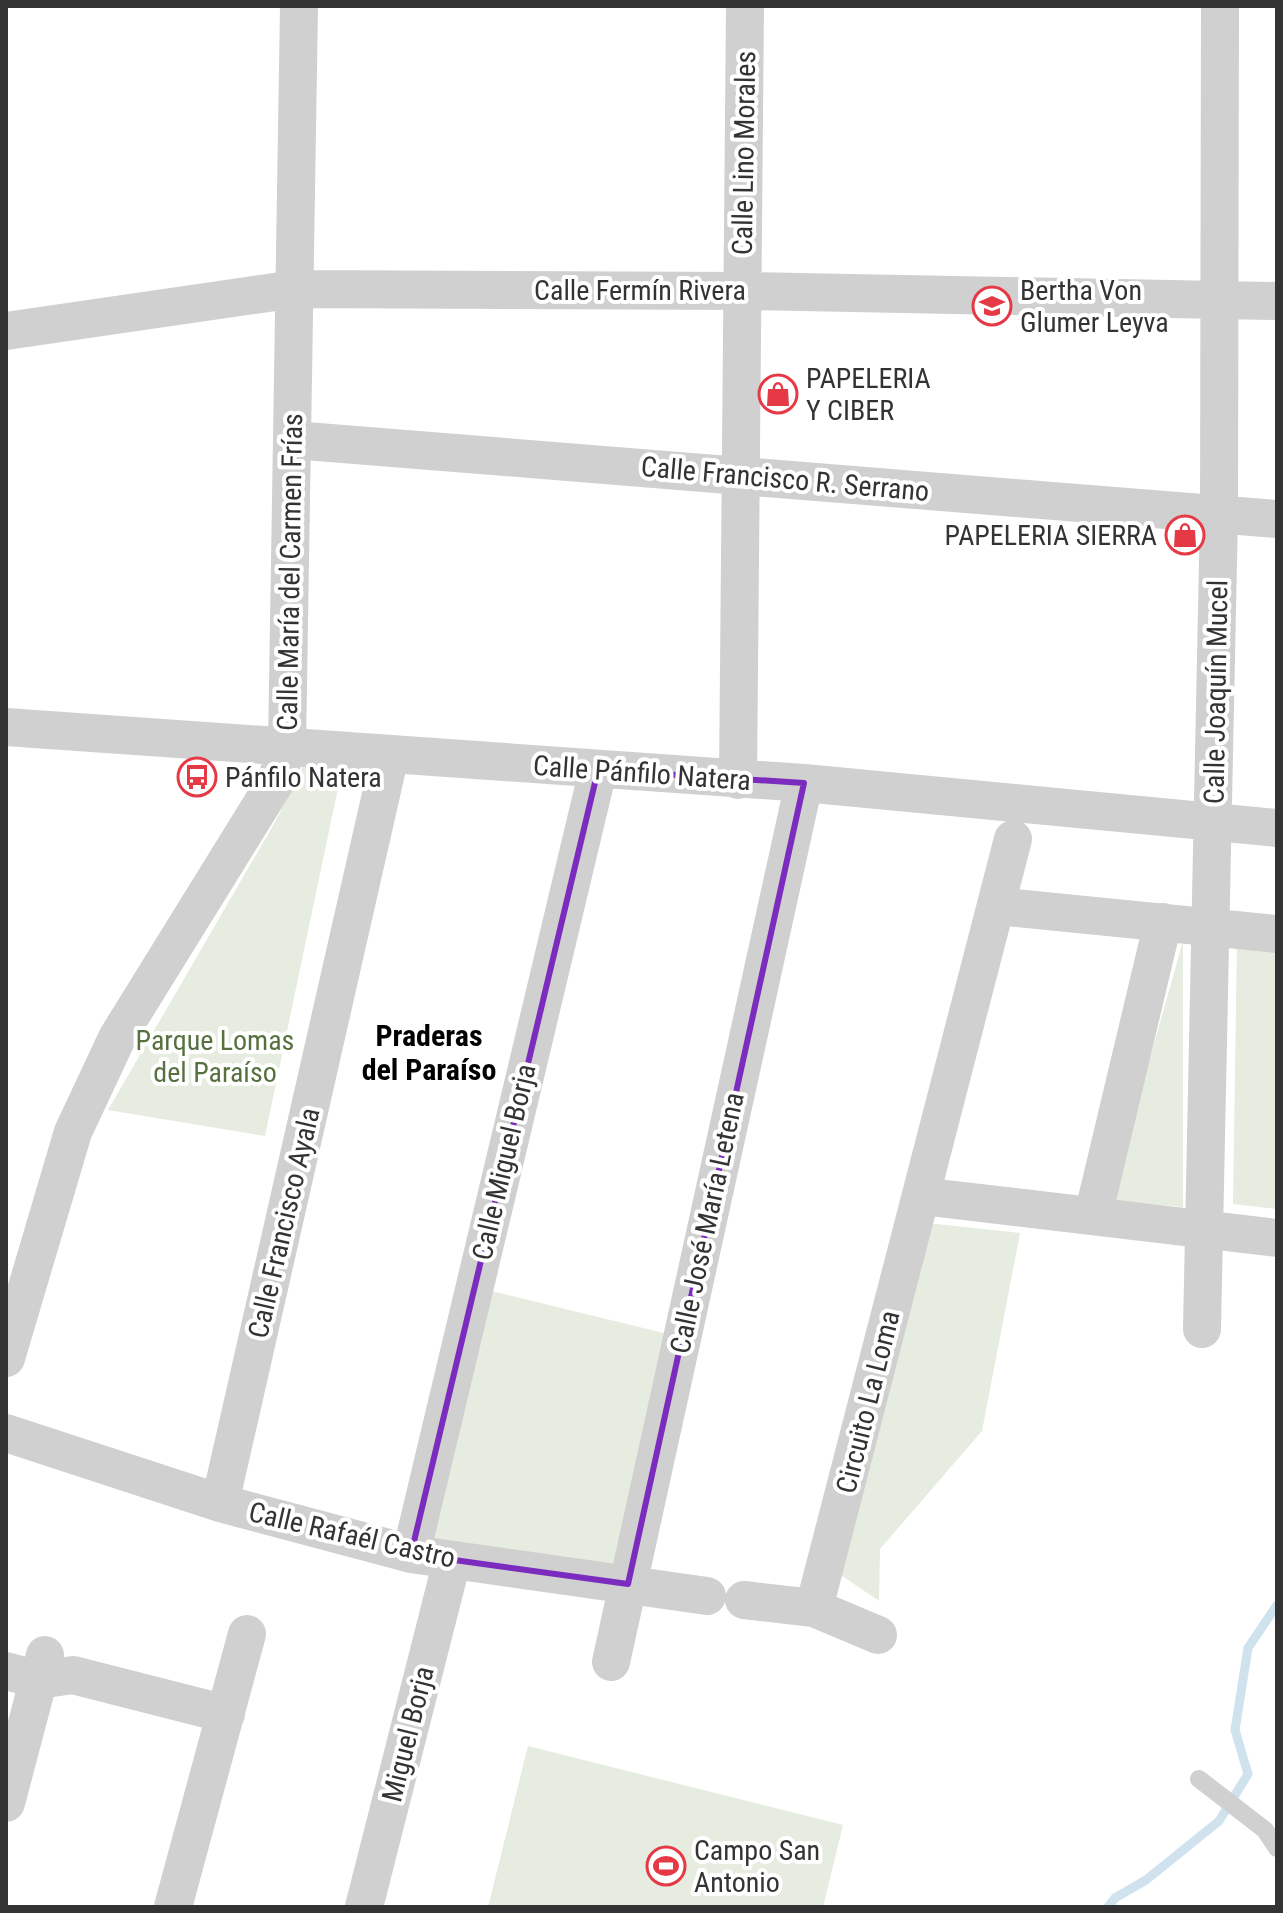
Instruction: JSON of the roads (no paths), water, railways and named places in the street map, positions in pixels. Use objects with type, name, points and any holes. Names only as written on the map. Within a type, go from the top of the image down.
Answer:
[{"type":"street","name":"Calle María del Carmen Frías","points":[[6,1358],[73,1132],[117,1038],[276,781],[287,747],[299,6]]},
{"type":"street","name":"Calle Lino Morales","points":[[738,780],[745,6]]},
{"type":"street","name":"Calle Joaquín Mucel","points":[[1202,1329],[1219,514],[1220,6]]},
{"type":"street","name":"Calle Fermín Rivera","points":[[6,331],[295,289],[743,291],[1277,301]]},
{"type":"street","name":"Calle Francisco R. Serrano","points":[[293,440],[1277,519]]},
{"type":"street","name":"Calle Pánfilo Natera","points":[[6,727],[804,783],[1277,828]]},
{"type":"street","name":"Calle Francisco Ayala","points":[[220,1503],[390,755]]},
{"type":"street","name":"Calle Miguel Borja","points":[[411,1554],[598,770]]},
{"type":"street","name":"Calle José María Letena","points":[[611,1662],[804,783]]},
{"type":"street","name":"Circuito La Loma","points":[[814,1608],[1013,839]]},
{"type":"street","points":[[996,906],[1277,934]]},
{"type":"street","points":[[1093,1216],[1163,922]]},
{"type":"street","points":[[921,1196],[1277,1238]]},
{"type":"street","name":"Calle Rafaél Castro","points":[[6,1433],[220,1503],[411,1554],[814,1608],[878,1635]]},
{"type":"street","name":"Miguel Borja","points":[[364,1907],[452,1561]]},
{"type":"street","points":[[173,1907],[247,1634]]},
{"type":"street","points":[[6,1644],[41,1670],[226,1714]]},
{"type":"street","points":[[6,1803],[41,1670]]},
{"type":"lane","points":[[1199,1779],[1265,1830],[1277,1848]]},
{"type":"waterway","points":[[1108,1907],[1115,1898],[1146,1880],[1219,1821],[1248,1774],[1235,1730],[1248,1648],[1277,1605]]},
{"type":"place","name":"Bertha Von Glumer Leyva","points":[[992,306]]},
{"type":"place","name":"PAPELERIA Y CIBER","points":[[778,394]]},
{"type":"place","name":"PAPELERIA SIERRA","points":[[1185,535]]},
{"type":"place","name":"Pánfilo Natera","points":[[197,777]]},
{"type":"place","name":"Campo San Antonio","points":[[666,1866]]},
{"type":"district","name":"Praderas del Paraíso","points":[[429,1052]]},
{"type":"park label","name":"Parque Lomas del Paraíso","points":[[215,1056]]}]
